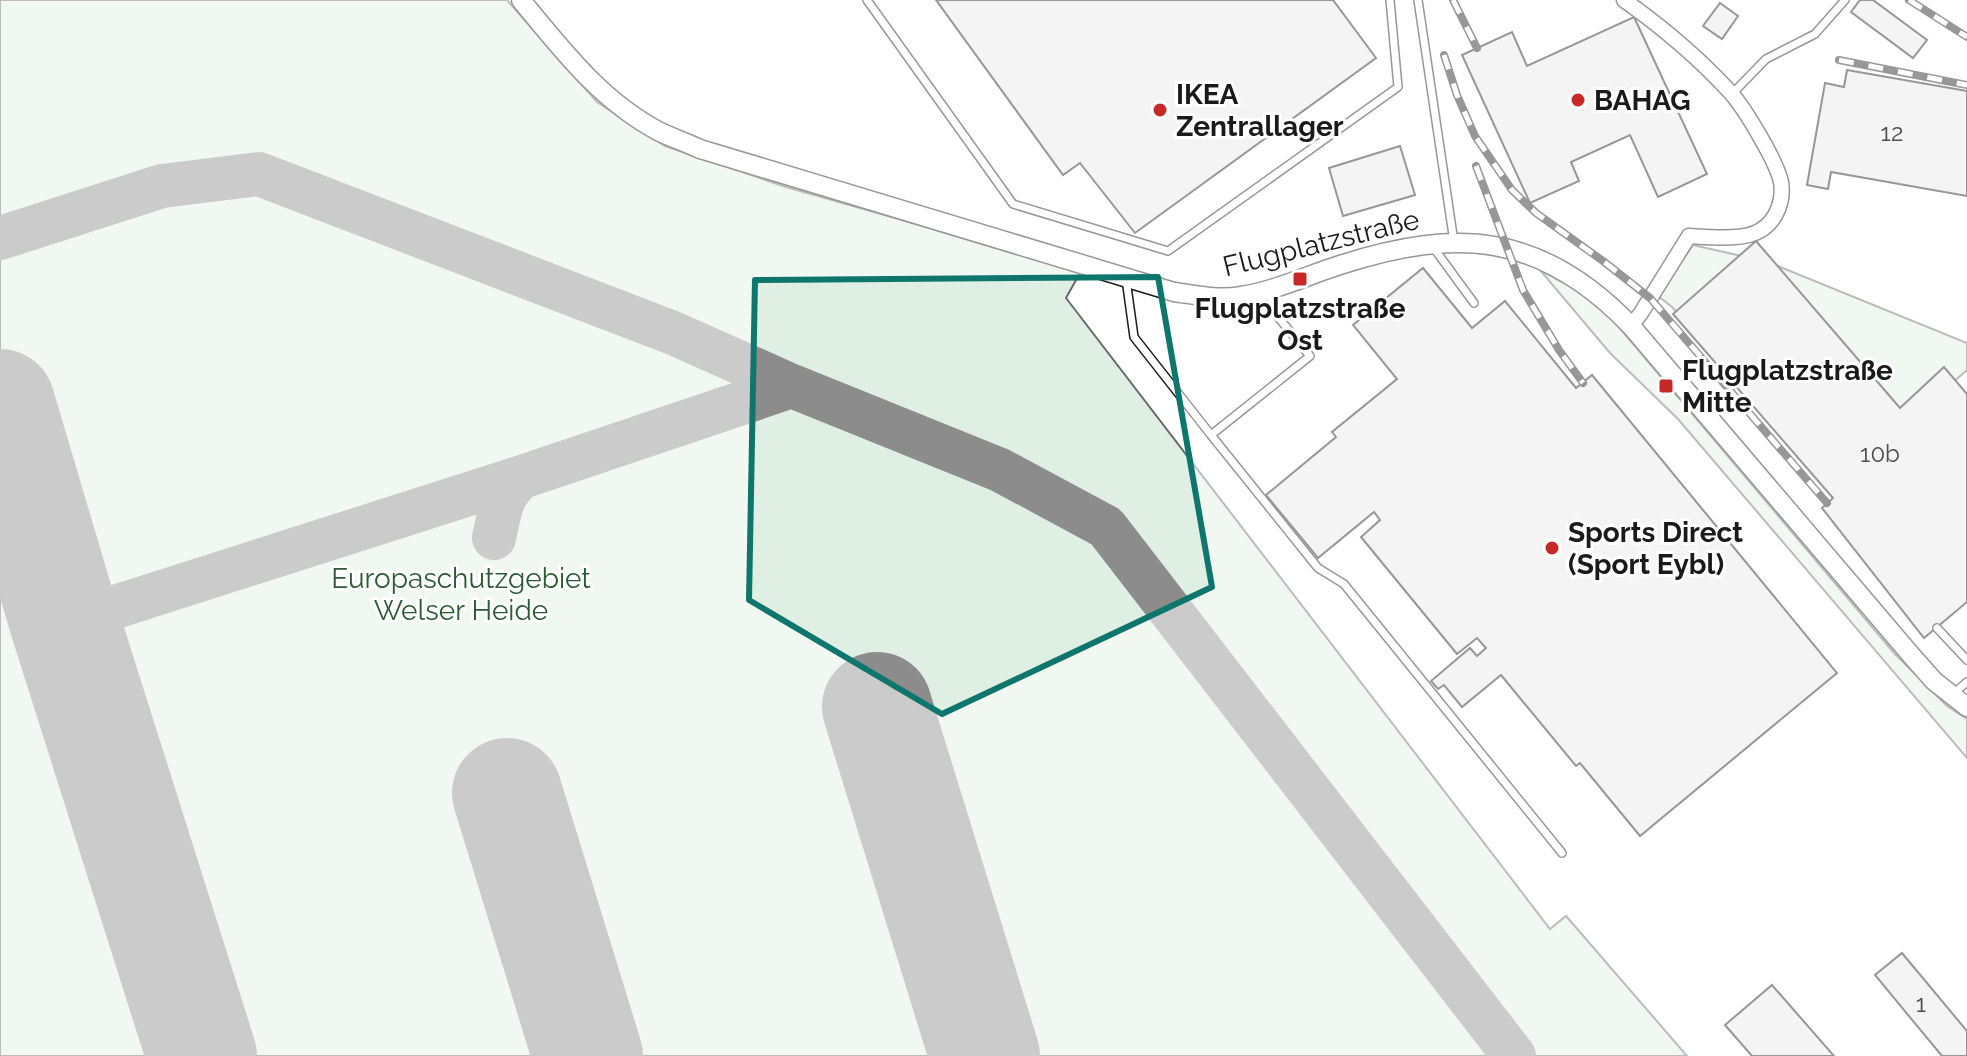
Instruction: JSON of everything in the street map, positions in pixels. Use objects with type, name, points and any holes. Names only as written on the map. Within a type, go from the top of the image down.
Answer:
[{"type":"street","name":"Flugplatzstraße","points":[[521,0],[595,86],[626,111],[660,132],[700,149],[1174,292],[1211,297],[1239,296],[1268,290],[1378,254],[1430,243],[1454,242],[1516,250],[1556,265],[1583,281],[1631,326],[1911,655],[1951,696],[1967,707]]},
{"type":"street","points":[[1624,0],[1664,29],[1732,94],[1760,136],[1781,181],[1781,204],[1773,220],[1760,232],[1727,238],[1689,236],[1631,326]]},
{"type":"lane","points":[[867,0],[1013,204],[1168,251],[1398,87],[1390,0]]},
{"type":"lane","points":[[1418,0],[1454,242]]},
{"type":"lane","points":[[1732,94],[1766,59],[1815,34],[1845,0]]},
{"type":"lane","points":[[1430,243],[1474,303]]},
{"type":"lane","points":[[1126,278],[1134,337],[1318,568],[1344,584],[1562,853]]},
{"type":"lane","points":[[1211,435],[1310,356],[1274,312],[1268,290]]},
{"type":"lane","points":[[1937,628],[1967,660]]},
{"type":"lane","points":[[1951,696],[1967,682]]},
{"type":"highlighted area","points":[[1158,277],[1212,587],[942,714],[749,600],[755,280]]},
{"type":"green space","name":"Europaschutzgebiet Welser Heide","points":[[0,0],[507,0],[597,102],[665,146],[786,187],[1081,271],[1066,298],[1550,929],[1566,916],[1687,1056],[0,1056]]},
{"type":"green space","points":[[1693,245],[1768,262],[1967,343],[1967,370],[1831,489],[1672,307],[1658,296]]},
{"type":"green space","points":[[1540,270],[1573,288],[1607,313],[1894,653],[1947,706],[1967,719],[1967,758],[1678,419],[1610,353]]},
{"type":"building","name":"IKEA Zentrallager","points":[[936,0],[1333,0],[1376,58],[1135,233],[1080,163],[1063,175]]},
{"type":"building","points":[[1860,0],[1873,0],[1927,40],[1913,58],[1851,12]]},
{"type":"building","points":[[1720,3],[1738,16],[1722,39],[1703,26]]},
{"type":"building","name":"BAHAG","points":[[1634,17],[1707,174],[1658,197],[1630,135],[1571,162],[1579,181],[1530,203],[1462,55],[1512,32],[1527,66]]},
{"type":"building","points":[[1847,70],[1967,91],[1967,196],[1831,172],[1828,189],[1807,185],[1825,83],[1844,87]]},
{"type":"building","points":[[1400,146],[1415,195],[1343,216],[1329,168]]},
{"type":"building","points":[[1756,241],[1900,408],[1944,367],[1967,394],[1967,602],[1924,638],[1822,508],[1833,498],[1673,314]]},
{"type":"building","name":"Sports Direct (Sport Eybl)","points":[[1423,268],[1472,328],[1505,301],[1576,388],[1592,375],[1837,673],[1640,836],[1580,763],[1576,766],[1501,675],[1462,707],[1444,685],[1438,689],[1431,681],[1470,648],[1477,656],[1486,648],[1477,638],[1457,654],[1361,537],[1380,520],[1374,512],[1318,558],[1266,495],[1336,437],[1332,432],[1397,379],[1353,325]]},
{"type":"building","points":[[1902,953],[1967,1031],[1967,1056],[1942,1056],[1875,975]]},
{"type":"building","points":[[1772,985],[1834,1056],[1752,1056],[1725,1025]]},
{"type":"taxiway","points":[[0,238],[162,186],[259,174],[673,333],[792,386]]},
{"type":"taxiway","points":[[65,623],[522,477],[792,386],[1000,470],[1106,527],[1514,1056]]},
{"type":"taxiway","points":[[494,538],[505,497],[522,477]]},
{"type":"runway","points":[[0,404],[65,623],[202,1056]]},
{"type":"runway","points":[[877,707],[985,1056]]},
{"type":"runway","points":[[507,793],[588,1056]]},
{"type":"railway","points":[[1453,0],[1477,48]]},
{"type":"railway","points":[[1909,0],[1967,37]]},
{"type":"railway","points":[[1444,55],[1475,136],[1512,190],[1536,213],[1650,298],[1827,503]]},
{"type":"railway","points":[[1839,60],[1967,85]]},
{"type":"railway","points":[[1476,166],[1523,290],[1583,383]]},
{"type":"place","name":"BAHAG","points":[[1578,100]]},
{"type":"place","name":"IKEA Zentrallager","points":[[1160,110]]},
{"type":"place","name":"Flugplatzstraße Ost","points":[[1300,279]]},
{"type":"place","name":"Flugplatzstraße Mitte","points":[[1666,386]]},
{"type":"place","name":"Sports Direct (Sport Eybl)","points":[[1552,548]]}]
